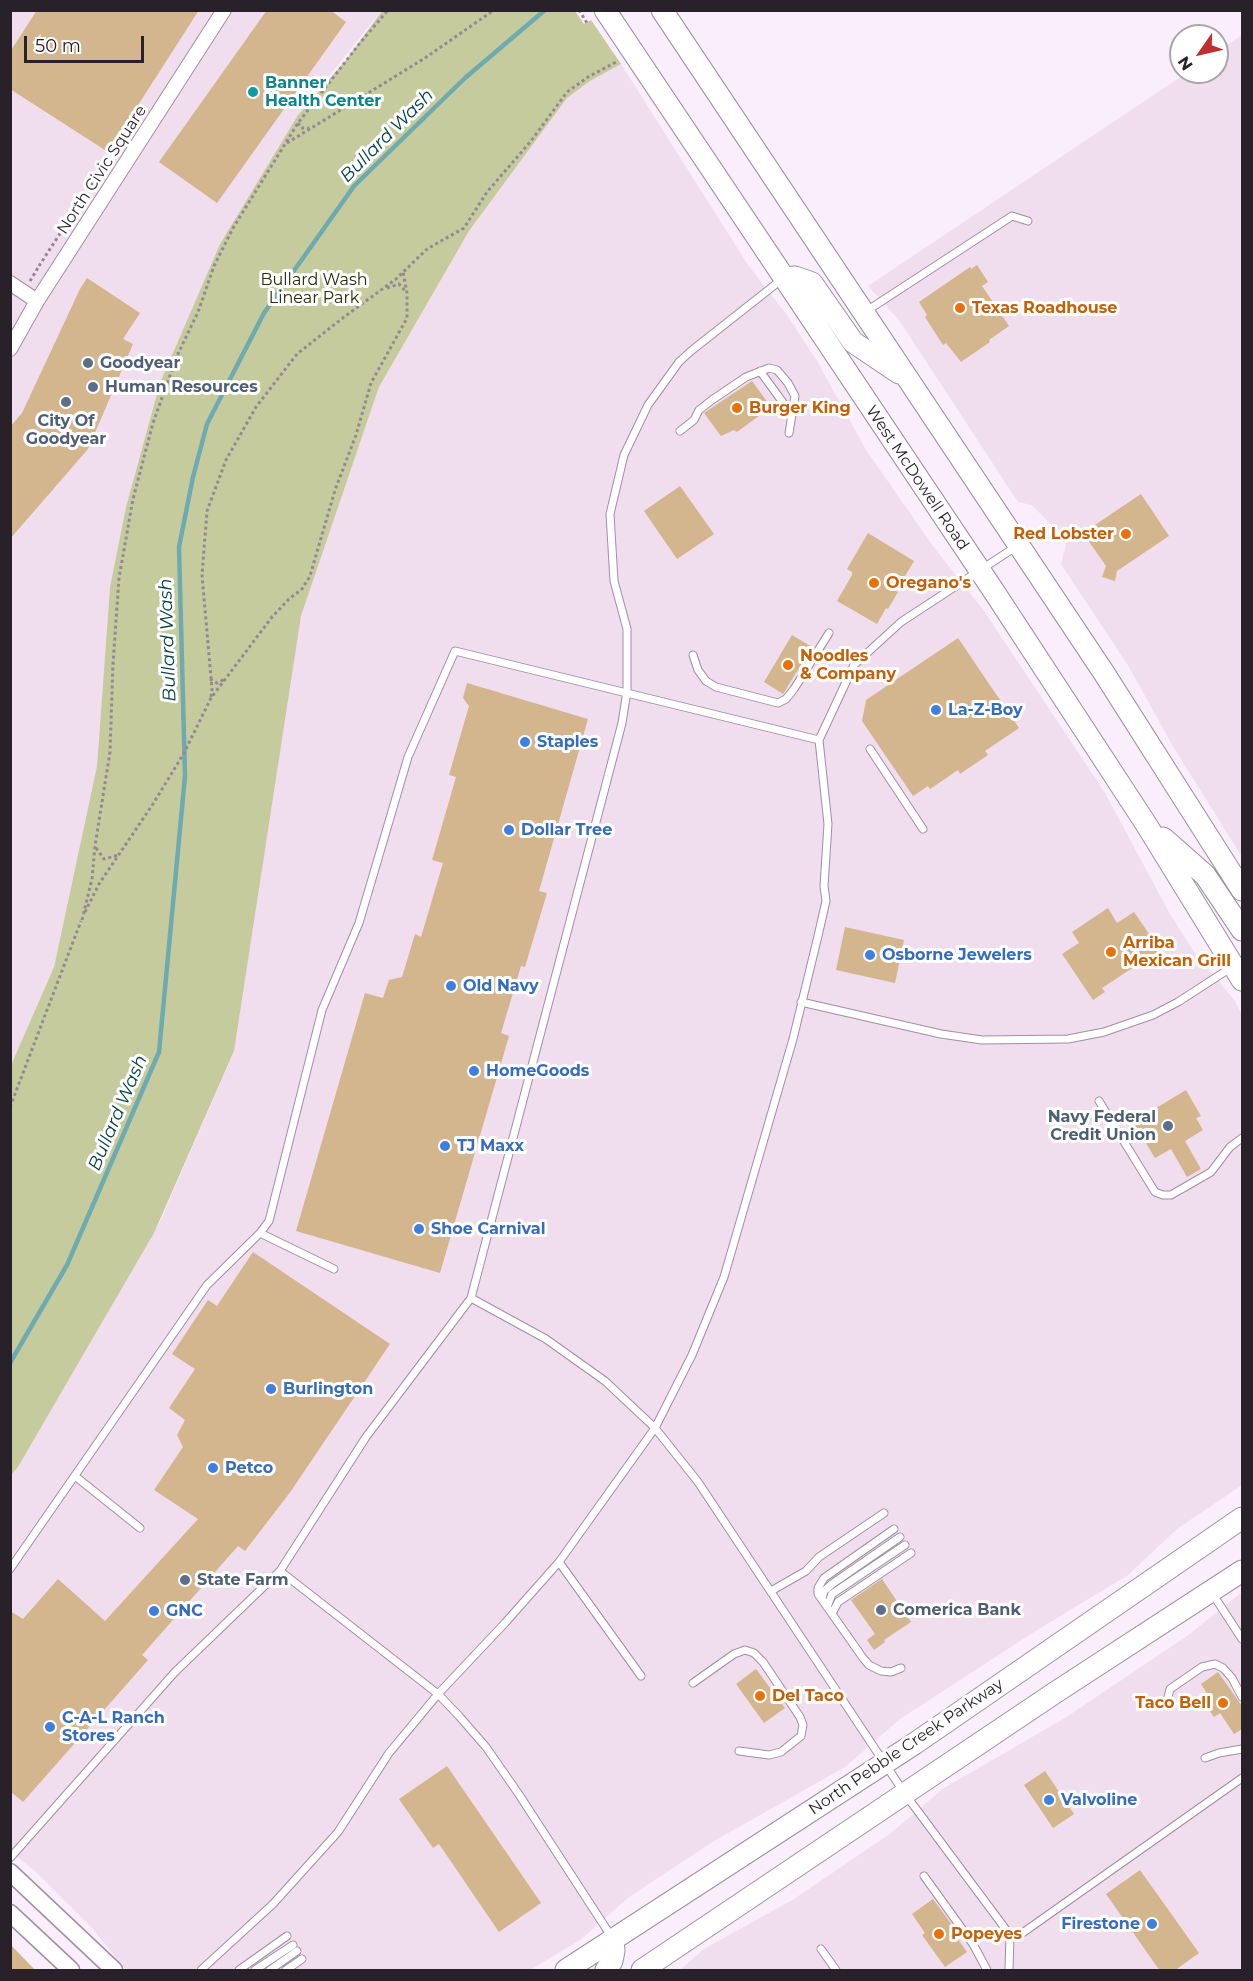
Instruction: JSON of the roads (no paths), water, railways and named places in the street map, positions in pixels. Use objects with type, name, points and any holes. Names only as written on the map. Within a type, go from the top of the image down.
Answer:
[{"type":"main road","name":"West McDowell Road","points":[[605,10],[979,570],[1240,970]]},
{"type":"main road","points":[[662,10],[1142,731],[1242,890]]},
{"type":"main road","points":[[784,278],[795,277],[812,283],[853,342],[909,380]]},
{"type":"main road","points":[[1146,824],[1205,875],[1242,930]]},
{"type":"main road","name":"North Pebble Creek Parkway","points":[[566,1971],[884,1763],[1242,1518]]},
{"type":"main road","points":[[642,1971],[1242,1571]]},
{"type":"main road","points":[[606,1971],[615,1951],[614,1941]]},
{"type":"street","name":"North Civic Square","points":[[10,349],[37,301],[224,10]]},
{"type":"street","points":[[10,284],[37,301]]},
{"type":"street","points":[[10,1872],[114,1971]]},
{"type":"street","points":[[10,1913],[71,1971]]},
{"type":"lane","points":[[863,313],[1012,216],[1028,221]]},
{"type":"lane","points":[[10,1858],[175,1672],[280,1571],[366,1437],[471,1298],[622,723],[627,691],[627,630],[614,581],[610,514],[624,455],[648,405],[680,362],[784,278]]},
{"type":"lane","points":[[680,431],[694,420],[699,410],[746,377],[769,368],[777,370],[795,396],[789,434]]},
{"type":"lane","points":[[760,371],[784,404],[793,408]]},
{"type":"lane","points":[[201,1971],[273,1904],[338,1832],[389,1753],[438,1694],[559,1562],[655,1428],[692,1355],[724,1277],[793,1039],[826,901],[824,886],[828,824],[819,740],[854,665],[901,622],[1019,545]]},
{"type":"lane","points":[[693,655],[702,676],[716,687],[778,703],[786,699],[794,689],[829,633]]},
{"type":"lane","points":[[10,1569],[207,1285],[260,1233],[268,1221],[322,1010],[359,923],[408,757],[455,651],[627,691],[819,740]]},
{"type":"lane","points":[[870,749],[922,829]]},
{"type":"lane","points":[[801,1002],[941,1034],[982,1040],[1068,1039],[1104,1032],[1153,1015],[1240,970]]},
{"type":"lane","points":[[1099,1101],[1155,1192],[1163,1195],[1171,1195],[1210,1172],[1230,1147],[1242,1138]]},
{"type":"lane","points":[[260,1233],[334,1269]]},
{"type":"lane","points":[[471,1298],[546,1339],[605,1381],[655,1428],[698,1482],[905,1794],[1010,1935],[1009,1971]]},
{"type":"lane","points":[[75,1476],[140,1528]]},
{"type":"lane","points":[[771,1591],[806,1571],[819,1557],[884,1513]]},
{"type":"lane","points":[[894,1529],[824,1578],[818,1588],[818,1594],[869,1665],[881,1671],[891,1672],[901,1668]]},
{"type":"lane","points":[[822,1599],[824,1591],[832,1584],[900,1537]]},
{"type":"lane","points":[[827,1607],[832,1594],[905,1545]]},
{"type":"lane","points":[[832,1614],[838,1602],[911,1553]]},
{"type":"lane","points":[[559,1562],[641,1676]]},
{"type":"lane","points":[[280,1571],[438,1694],[459,1716],[486,1747],[570,1871],[614,1941]]},
{"type":"lane","points":[[1210,1591],[1242,1639]]},
{"type":"lane","points":[[693,1683],[734,1654],[745,1650],[754,1653],[763,1662],[800,1717],[803,1725],[801,1736],[781,1752],[769,1755],[739,1751]]},
{"type":"lane","points":[[1167,1701],[1170,1689],[1202,1667],[1215,1664],[1232,1677],[1242,1697]]},
{"type":"lane","points":[[1205,1758],[1242,1749]]},
{"type":"lane","points":[[1010,1935],[1021,1934],[1242,1778]]},
{"type":"lane","points":[[924,1876],[973,1944],[987,1971]]},
{"type":"lane","points":[[239,1971],[287,1936]]},
{"type":"lane","points":[[255,1971],[295,1948],[270,1971]]},
{"type":"lane","points":[[821,1948],[836,1971]]},
{"type":"lane","points":[[286,1971],[303,1959]]},
{"type":"waterway","name":"Bullard Wash","points":[[10,1363],[67,1265],[159,1052],[185,776],[179,547],[193,477],[207,424],[264,313],[354,186],[465,78],[545,10]]},
{"type":"place","name":"Banner Health Center","points":[[253,92]]},
{"type":"place","name":"Texas Roadhouse","points":[[960,308]]},
{"type":"place","name":"Goodyear","points":[[88,363]]},
{"type":"place","name":"Human Resources","points":[[93,387]]},
{"type":"place","name":"City Of Goodyear","points":[[66,402]]},
{"type":"place","name":"Burger King","points":[[737,408]]},
{"type":"place","name":"Red Lobster","points":[[1126,534]]},
{"type":"place","name":"Oregano's","points":[[874,583]]},
{"type":"place","name":"Noodles & Company","points":[[788,665]]},
{"type":"place","name":"La-Z-Boy","points":[[936,710]]},
{"type":"place","name":"Staples","points":[[525,742]]},
{"type":"place","name":"Dollar Tree","points":[[509,830]]},
{"type":"place","name":"Arriba Mexican Grill","points":[[1111,952]]},
{"type":"place","name":"Osborne Jewelers","points":[[870,955]]},
{"type":"place","name":"Old Navy","points":[[451,986]]},
{"type":"place","name":"HomeGoods","points":[[474,1071]]},
{"type":"place","name":"Navy Federal Credit Union","points":[[1168,1126]]},
{"type":"place","name":"TJ Maxx","points":[[445,1146]]},
{"type":"place","name":"Shoe Carnival","points":[[419,1229]]},
{"type":"place","name":"Burlington","points":[[271,1389]]},
{"type":"place","name":"Petco","points":[[213,1468]]},
{"type":"place","name":"State Farm","points":[[185,1580]]},
{"type":"place","name":"Comerica Bank","points":[[881,1610]]},
{"type":"place","name":"GNC","points":[[154,1611]]},
{"type":"place","name":"Del Taco","points":[[760,1696]]},
{"type":"place","name":"Taco Bell","points":[[1223,1703]]},
{"type":"place","name":"C-A-L Ranch Stores","points":[[50,1727]]},
{"type":"place","name":"Valvoline","points":[[1049,1800]]},
{"type":"place","name":"Firestone","points":[[1152,1924]]},
{"type":"place","name":"Popeyes","points":[[939,1934]]},
{"type":"park label","name":"Bullard Wash Linear Park","points":[[314,289]]}]
